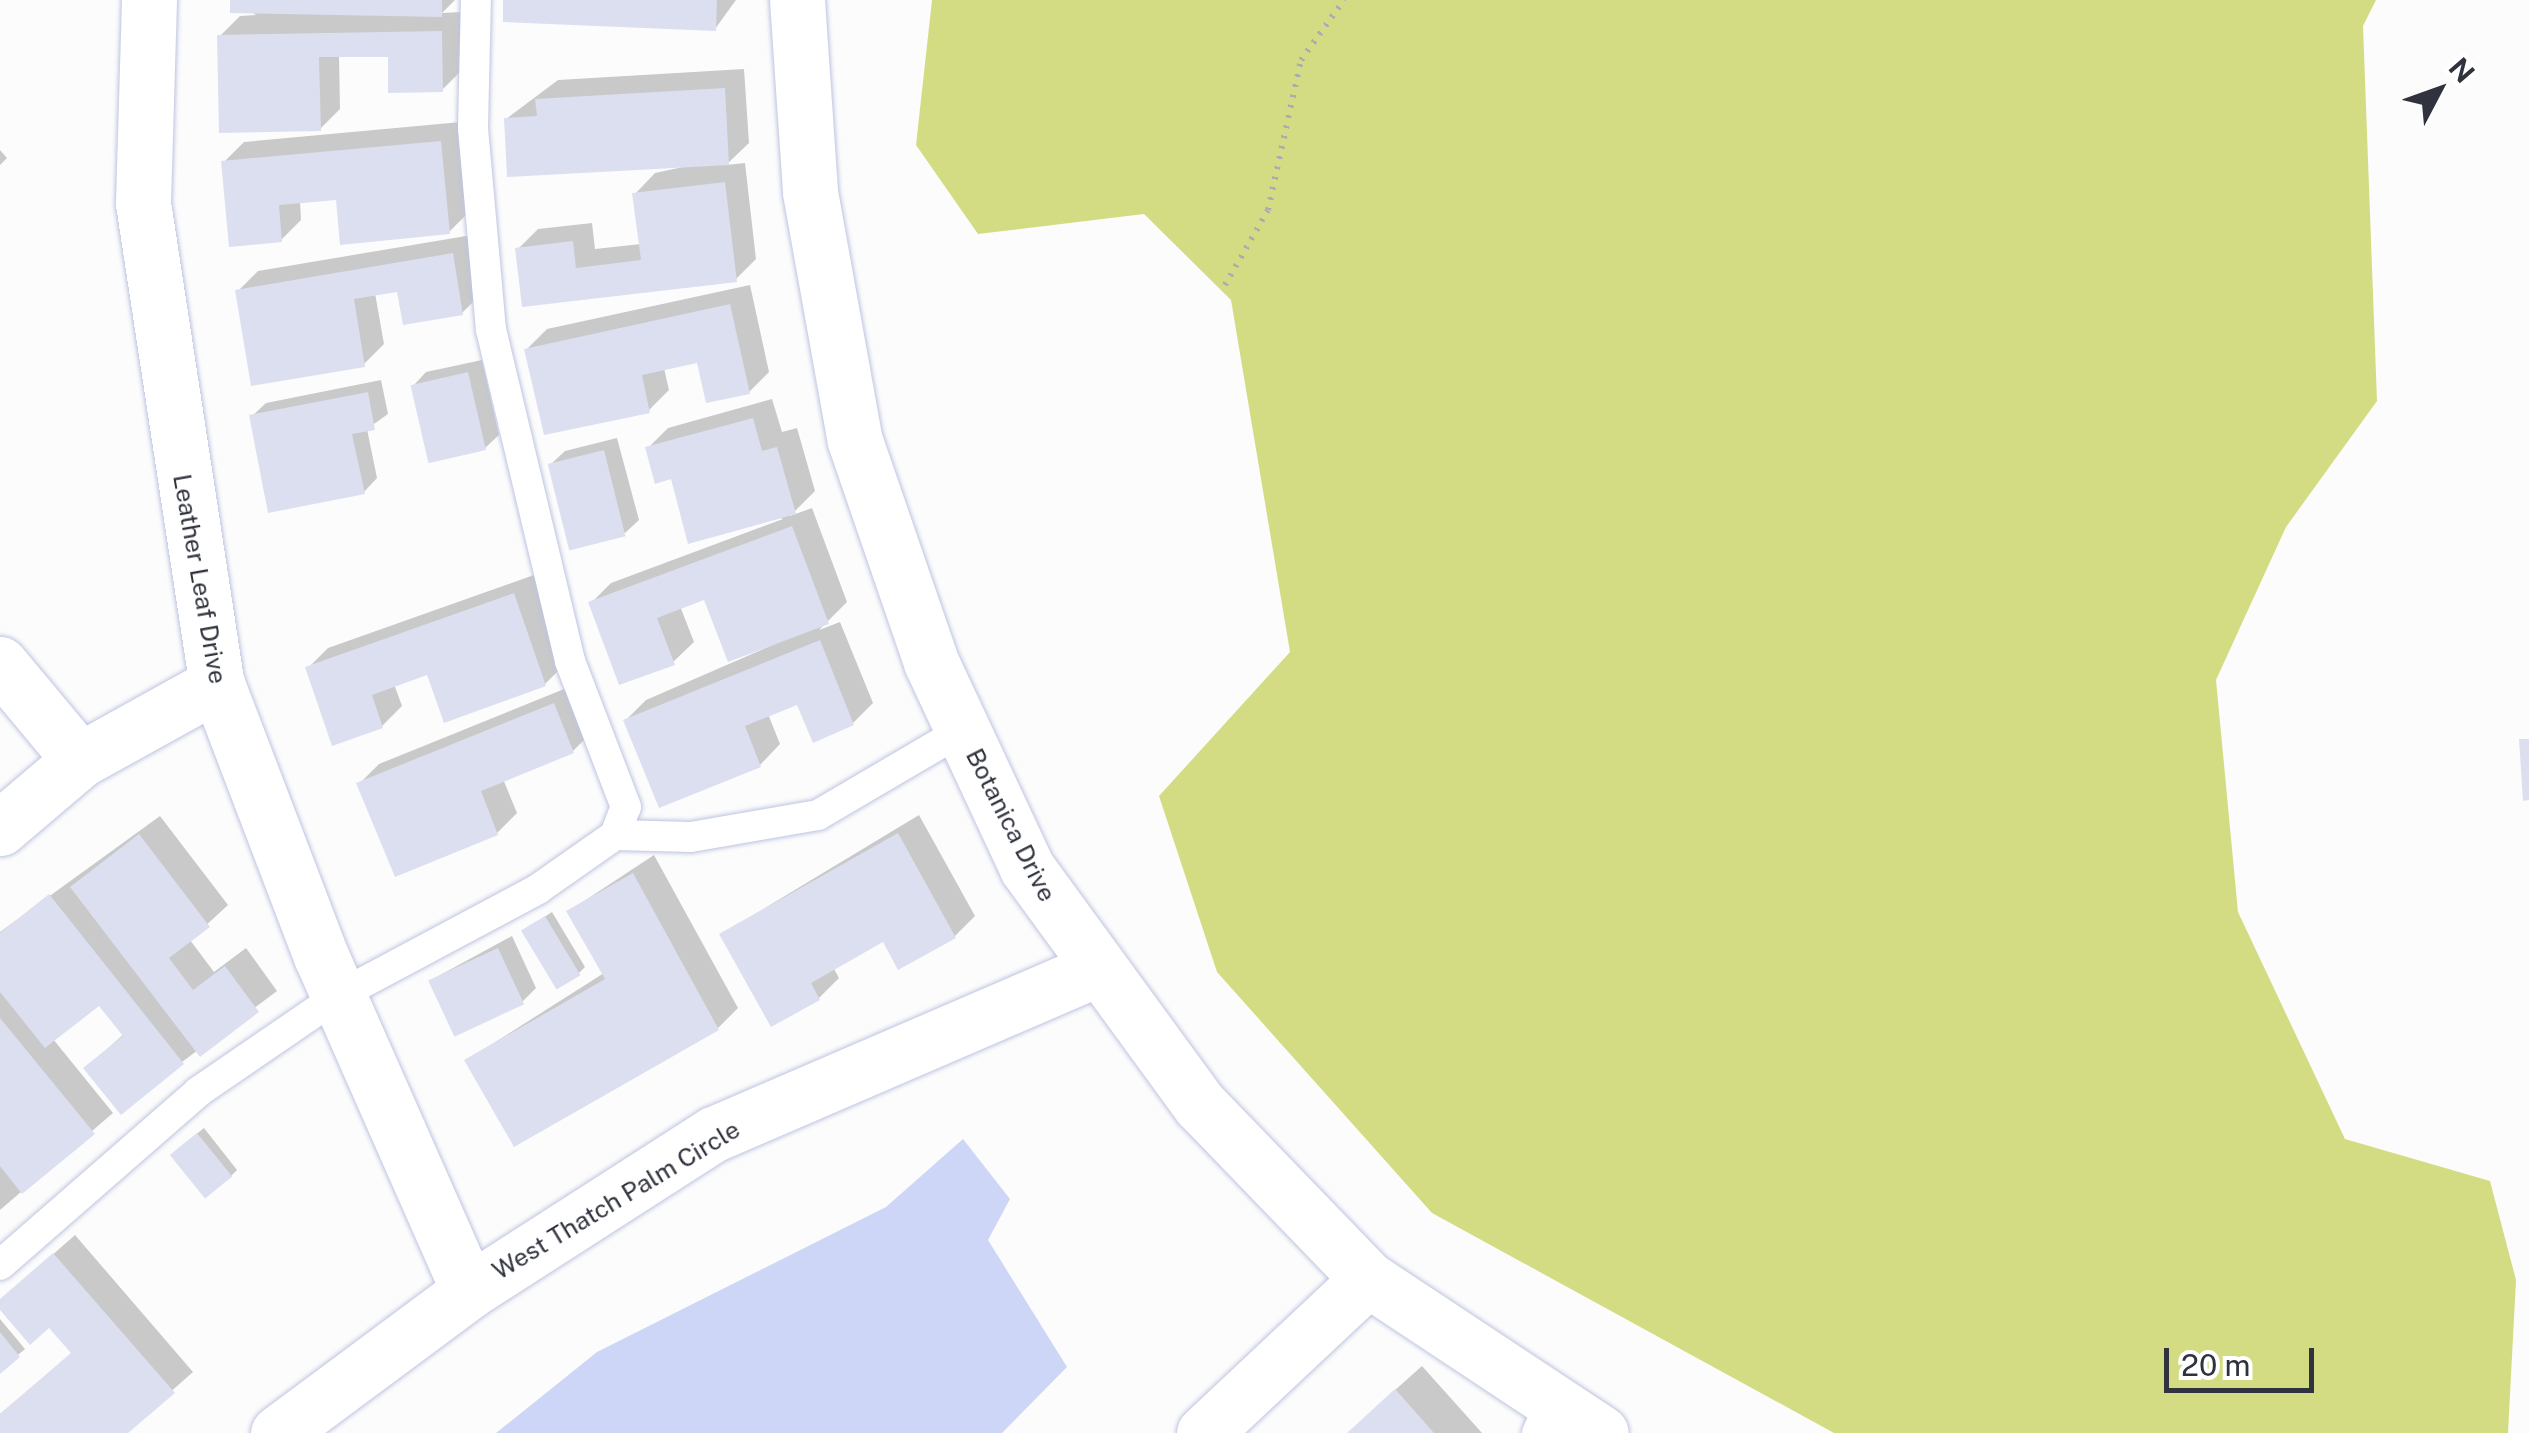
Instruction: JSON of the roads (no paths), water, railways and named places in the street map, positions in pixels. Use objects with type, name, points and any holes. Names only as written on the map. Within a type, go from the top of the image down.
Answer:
[{"type":"street","name":"Leather Leaf Drive","points":[[150,0],[143,203],[218,684],[338,996],[469,1290]]},
{"type":"street","name":"Botanica Drive","points":[[797,0],[810,192],[854,440],[963,730],[1028,868],[1094,970],[1200,1105],[1368,1279],[1544,1419],[1601,1433]]},
{"type":"street","points":[[0,664],[80,760]]},
{"type":"street","points":[[0,828],[80,760],[218,684]]},
{"type":"street","name":"West Thatch Palm Circle","points":[[278,1433],[469,1290],[714,1134],[1094,970]]},
{"type":"street","points":[[1204,1433],[1368,1279]]},
{"type":"lane","points":[[0,1265],[198,1092],[338,996],[538,889],[614,835],[626,807],[570,662],[491,330],[473,128],[476,0]]},
{"type":"lane","points":[[614,835],[691,837],[818,814],[897,777],[963,730]]},
{"type":"water","points":[[963,1139],[1010,1199],[988,1240],[1067,1367],[1002,1433],[496,1433],[597,1352],[886,1207]]}]
